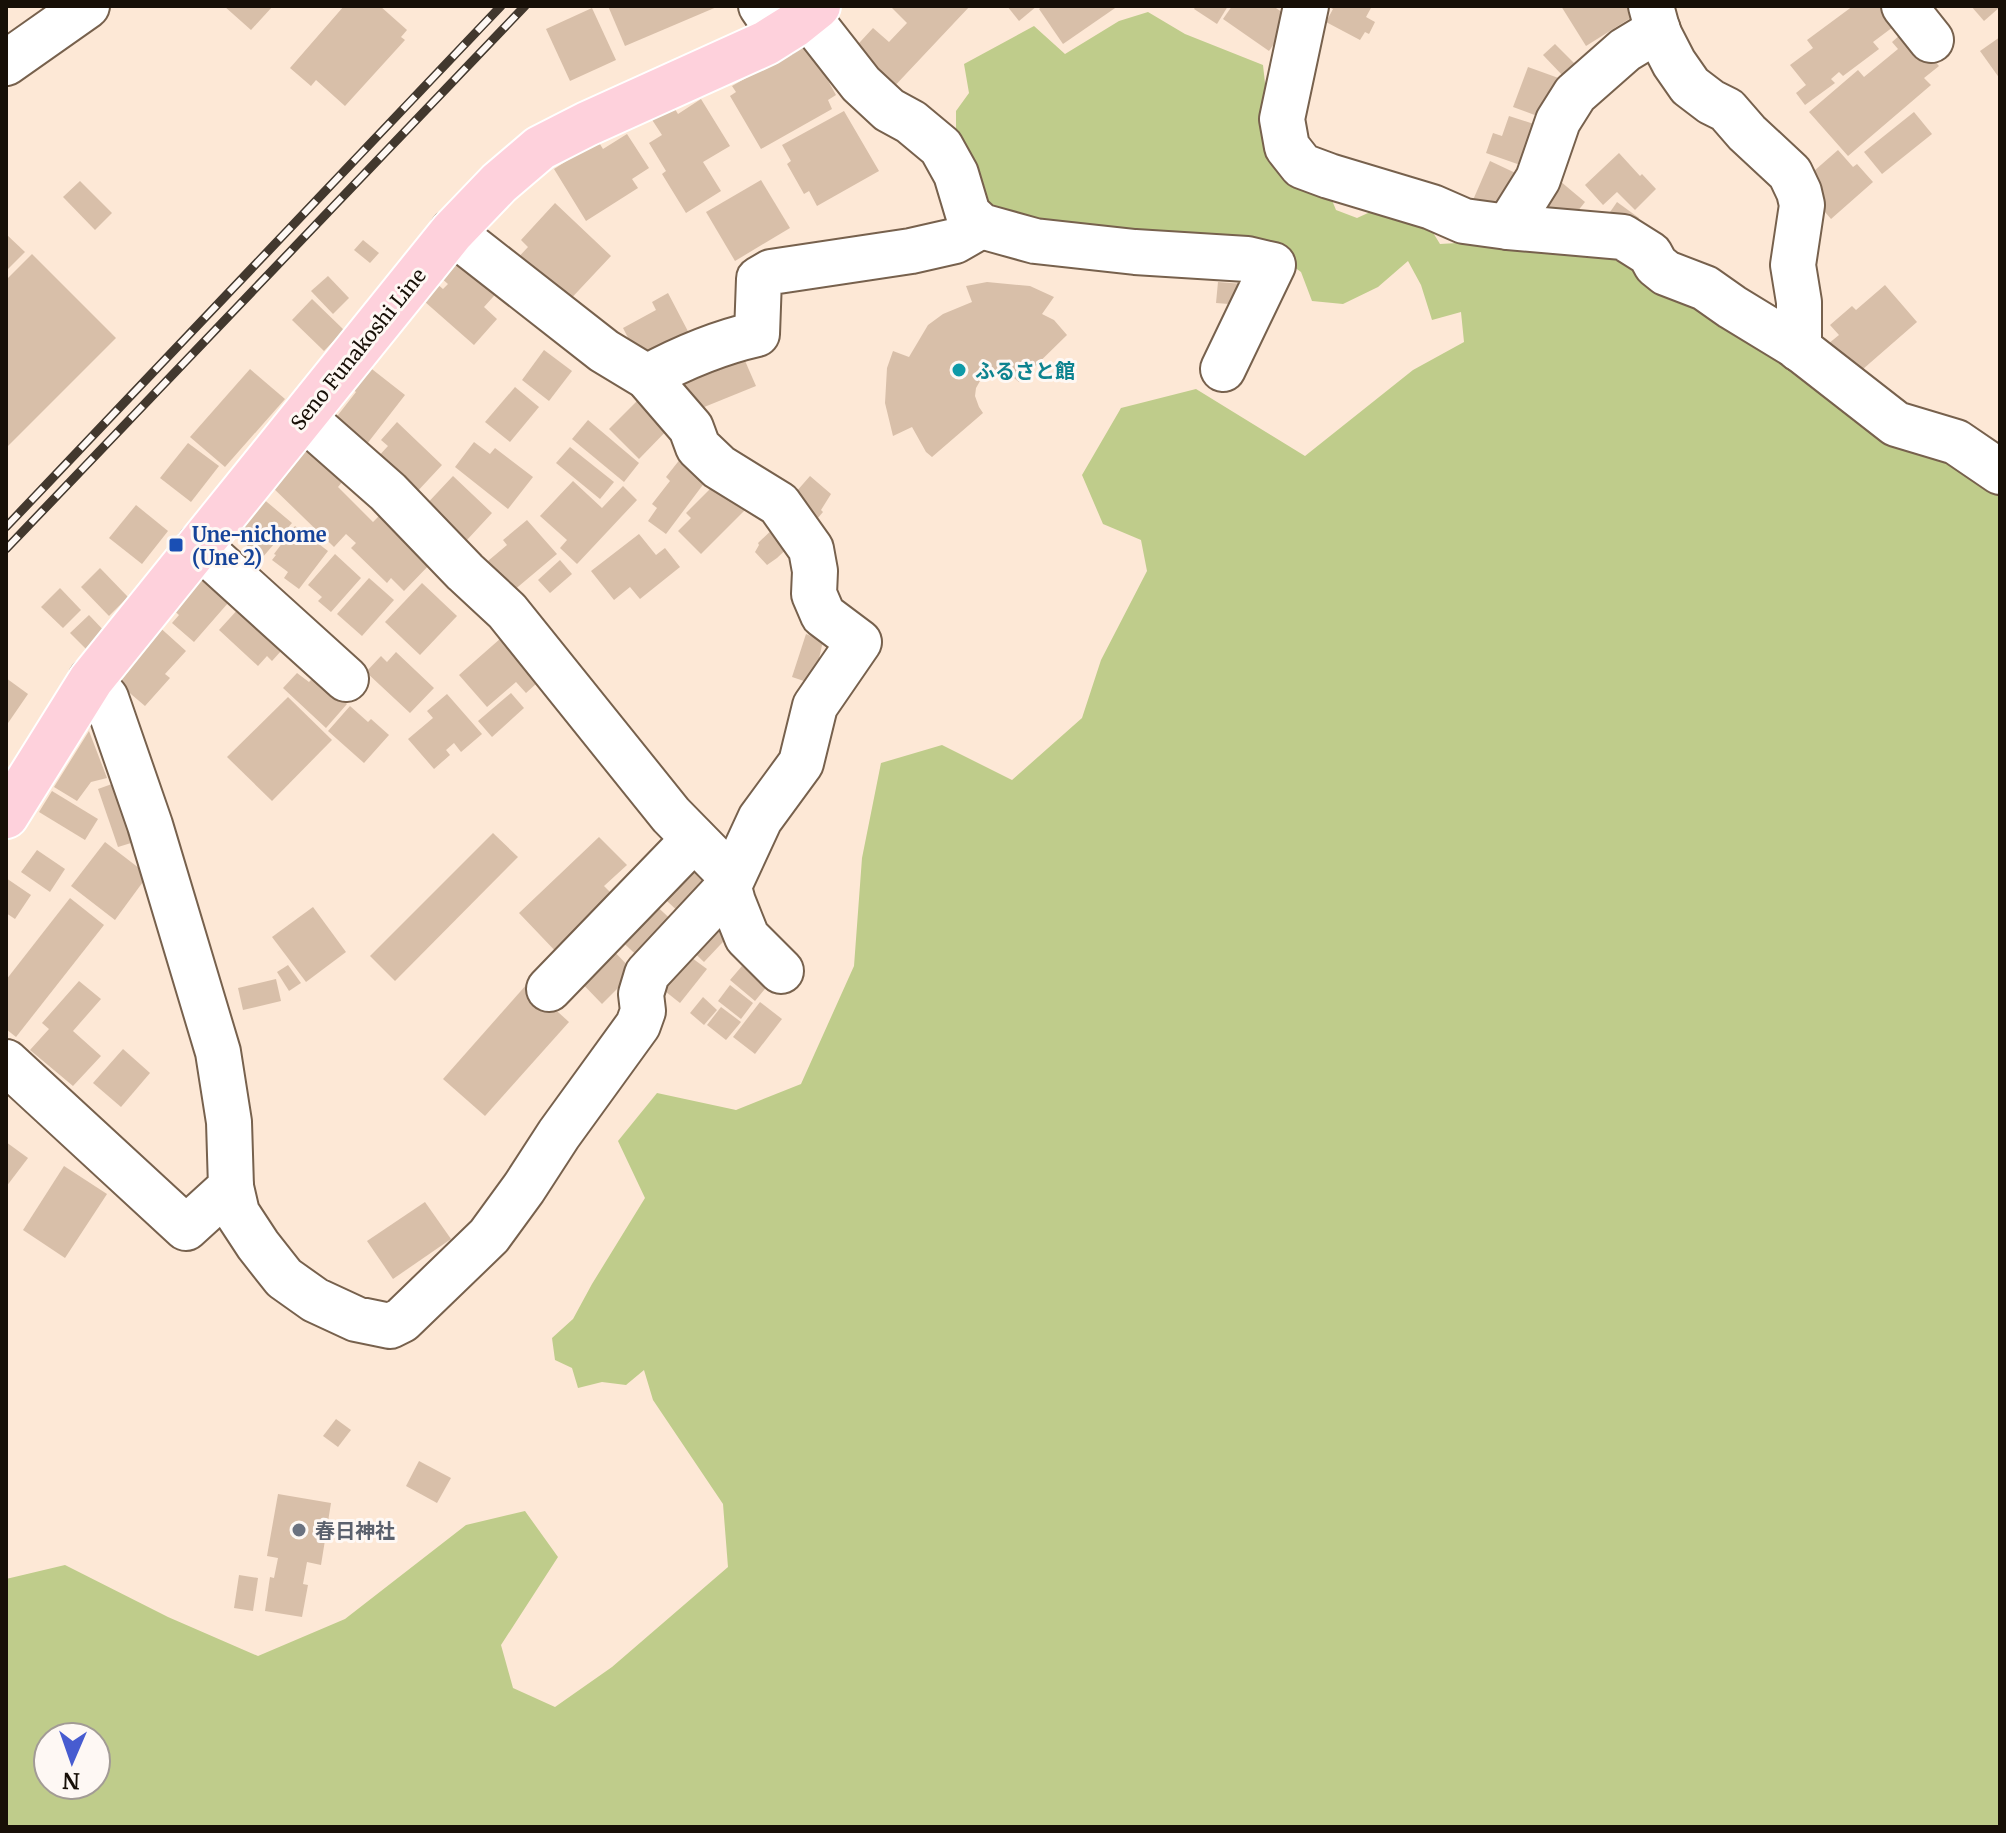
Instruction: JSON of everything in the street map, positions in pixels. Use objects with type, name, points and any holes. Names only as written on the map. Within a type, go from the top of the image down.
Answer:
[{"type":"main road","name":"Seno Funakoshi Line","points":[[6,816],[91,680],[452,232],[499,183],[540,148],[766,43],[792,15]]},
{"type":"street","points":[[6,63],[87,6]]},
{"type":"street","points":[[1306,6],[1282,119],[1287,147],[1302,166],[1432,207],[1464,221],[1623,237],[1650,254],[1656,265],[1666,273],[1705,288],[1799,349],[1896,424],[1956,442],[2000,472]]},
{"type":"street","points":[[1904,6],[1931,40]]},
{"type":"street","points":[[792,15],[889,110],[911,122],[941,147],[956,174],[968,214],[981,226],[1035,241],[1247,259],[1273,265],[1223,369]]},
{"type":"street","points":[[1508,227],[1538,179],[1558,121],[1575,94],[1625,50],[1655,18],[1674,63],[1690,86],[1727,110],[1790,173],[1799,192],[1802,205],[1793,265],[1799,302],[1799,349]]},
{"type":"street","points":[[647,377],[681,359],[727,341],[757,334],[759,279],[771,272],[911,251],[955,241],[981,226]]},
{"type":"street","points":[[91,680],[106,698],[150,825],[218,1052],[229,1122],[231,1187],[237,1213],[284,1278],[315,1300],[356,1319],[390,1326],[402,1320],[489,1236],[638,1025],[643,1011],[641,994],[647,974],[729,886],[760,819],[801,763],[815,706],[859,642],[823,615],[814,594],[815,571],[811,549],[779,504],[719,467],[698,447],[691,428],[647,377],[604,351],[452,232]]},
{"type":"street","points":[[304,418],[388,492],[507,611],[671,815],[724,869],[747,937],[781,971]]},
{"type":"street","points":[[199,546],[346,679]]},
{"type":"street","points":[[549,989],[694,839]]},
{"type":"street","points":[[6,1062],[186,1228],[231,1187]]},
{"type":"green space","points":[[1148,12],[1185,34],[1263,65],[1268,110],[1264,152],[1327,188],[1336,210],[1357,218],[1390,203],[1424,218],[1440,244],[1492,241],[1587,245],[1639,272],[2000,484],[2000,1827],[6,1827],[6,1579],[65,1565],[168,1617],[258,1656],[345,1619],[466,1525],[525,1511],[558,1557],[501,1645],[513,1688],[555,1707],[612,1667],[728,1567],[723,1504],[653,1400],[644,1370],[626,1385],[602,1382],[578,1388],[572,1368],[555,1360],[552,1338],[573,1319],[645,1198],[618,1141],[657,1093],[736,1110],[801,1084],[854,966],[862,858],[881,763],[942,745],[1012,780],[1082,718],[1101,660],[1147,571],[1141,540],[1103,524],[1082,475],[1121,408],[1196,389],[1305,456],[1413,370],[1464,342],[1461,312],[1432,320],[1421,285],[1408,261],[1378,287],[1343,304],[1312,301],[1301,272],[1269,249],[1028,224],[974,195],[956,145],[956,111],[969,93],[964,64],[1034,26],[1065,54],[1119,21]]},
{"type":"building","points":[[224,6],[273,6],[251,30]]},
{"type":"building","points":[[344,6],[380,6],[407,30],[401,37],[405,40],[345,106],[316,80],[311,86],[290,68]]},
{"type":"building","points":[[608,6],[719,6],[625,46]]},
{"type":"building","points":[[890,6],[970,6],[889,92],[849,54],[873,28],[889,42],[907,23]]},
{"type":"building","points":[[1007,6],[1037,6],[1019,21]]},
{"type":"building","points":[[1043,6],[1118,6],[1063,44],[1039,9]]},
{"type":"building","points":[[1196,6],[1228,6],[1217,24],[1194,9]]},
{"type":"building","points":[[1232,6],[1273,6],[1292,19],[1269,51],[1223,19]]},
{"type":"building","points":[[1327,6],[1372,6],[1366,17],[1375,22],[1369,34],[1365,32],[1360,40],[1326,22],[1333,9]]},
{"type":"building","points":[[1561,6],[1632,6],[1637,14],[1586,46]]},
{"type":"building","points":[[1853,6],[1889,6],[1901,21],[1873,42],[1879,49],[1843,76],[1839,72],[1831,79],[1835,83],[1805,105],[1796,93],[1806,85],[1790,65],[1813,48],[1807,40]]},
{"type":"building","points":[[1971,6],[2000,6],[2000,7],[1984,21]]},
{"type":"building","points":[[592,8],[616,60],[570,81],[546,29]]},
{"type":"building","points":[[1907,29],[1939,66],[1924,78],[1931,85],[1848,156],[1809,112],[1858,70],[1864,77],[1898,49],[1892,42]]},
{"type":"building","points":[[2000,37],[2000,79],[1980,51]]},
{"type":"building","points":[[807,43],[836,95],[828,100],[832,109],[761,149],[730,96],[736,92],[732,86]]},
{"type":"building","points":[[1555,44],[1576,65],[1564,77],[1543,55]]},
{"type":"building","points":[[1528,67],[1564,80],[1548,120],[1513,107]]},
{"type":"building","points":[[667,96],[678,114],[701,99],[730,146],[703,162],[721,191],[686,213],[662,174],[666,171],[649,143],[662,135],[645,109]]},
{"type":"building","points":[[844,111],[879,171],[817,206],[809,191],[804,194],[787,164],[791,161],[782,145]]},
{"type":"building","points":[[1914,112],[1932,134],[1882,174],[1864,152]]},
{"type":"building","points":[[1509,116],[1543,127],[1529,168],[1486,153],[1493,133],[1502,136]]},
{"type":"building","points":[[627,134],[649,168],[632,179],[638,188],[586,221],[554,169],[598,141],[603,149]]},
{"type":"building","points":[[1838,150],[1853,167],[1857,164],[1873,182],[1831,219],[1807,191],[1806,178]]},
{"type":"building","points":[[1619,153],[1656,189],[1635,210],[1617,192],[1603,205],[1585,185]]},
{"type":"building","points":[[1490,161],[1524,177],[1507,214],[1473,200]]},
{"type":"building","points":[[1554,176],[1585,202],[1569,222],[1551,219],[1532,202]]},
{"type":"building","points":[[761,180],[790,228],[735,261],[706,212]]},
{"type":"building","points":[[80,181],[112,213],[95,230],[63,197]]},
{"type":"building","points":[[1617,202],[1639,218],[1630,231],[1608,215]]},
{"type":"building","points":[[555,203],[611,256],[564,306],[515,261],[528,247],[521,240]]},
{"type":"building","points":[[6,234],[25,252],[6,271]]},
{"type":"building","points":[[363,240],[379,253],[370,263],[354,250]]},
{"type":"building","points":[[455,247],[501,288],[484,307],[497,319],[474,345],[416,294],[430,278],[443,289],[448,284],[433,271]]},
{"type":"building","points":[[32,254],[116,338],[8,446],[6,280]]},
{"type":"building","points":[[328,276],[349,298],[333,314],[311,291]]},
{"type":"building","name":"ふるさと館","points":[[987,282],[1030,286],[1054,297],[1042,314],[1054,320],[1067,335],[1019,382],[1009,374],[990,372],[980,381],[975,396],[983,413],[932,457],[912,427],[893,436],[885,403],[887,368],[893,351],[909,357],[928,325],[943,314],[972,302],[966,286]]},
{"type":"building","points":[[1218,282],[1244,284],[1242,305],[1216,303]]},
{"type":"building","points":[[1885,285],[1917,322],[1855,376],[1828,344],[1839,335],[1830,325],[1852,306],[1856,310]]},
{"type":"building","points":[[668,293],[692,339],[642,365],[623,328],[656,310],[652,302]]},
{"type":"building","points":[[312,299],[344,330],[324,351],[292,320]]},
{"type":"building","points":[[739,347],[756,386],[687,414],[670,375]]},
{"type":"building","points":[[544,350],[572,371],[549,401],[522,380]]},
{"type":"building","points":[[368,366],[405,395],[363,449],[331,424],[356,392],[351,388]]},
{"type":"building","points":[[250,369],[285,399],[225,467],[190,437]]},
{"type":"building","points":[[515,387],[539,407],[510,442],[485,422]]},
{"type":"building","points":[[644,394],[674,423],[639,459],[609,429]]},
{"type":"building","points":[[588,420],[639,463],[624,482],[572,439]]},
{"type":"building","points":[[397,422],[442,465],[414,495],[376,459],[388,446],[381,440]]},
{"type":"building","points":[[474,442],[490,454],[495,448],[533,477],[508,509],[455,467]]},
{"type":"building","points":[[188,443],[219,466],[191,502],[160,478]]},
{"type":"building","points":[[305,446],[342,482],[338,487],[373,522],[386,509],[433,561],[404,591],[391,578],[387,583],[351,548],[356,543],[346,534],[334,547],[268,483]]},
{"type":"building","points":[[570,447],[614,482],[600,499],[556,463]]},
{"type":"building","points":[[681,458],[708,478],[666,534],[648,521],[657,508],[652,504],[670,481],[666,477]]},
{"type":"building","points":[[453,476],[492,513],[466,541],[447,523],[422,509]]},
{"type":"building","points":[[810,476],[831,494],[821,510],[823,512],[805,533],[782,508]]},
{"type":"building","points":[[573,481],[602,508],[623,486],[637,500],[577,564],[560,548],[567,540],[540,516]]},
{"type":"building","points":[[728,483],[750,505],[701,554],[678,531],[691,518],[686,513],[712,487],[718,492]]},
{"type":"building","points":[[261,497],[292,523],[262,558],[243,542],[249,534],[238,524]]},
{"type":"building","points":[[136,505],[168,531],[142,564],[109,538]]},
{"type":"building","points":[[527,520],[557,554],[507,596],[482,566],[507,545],[503,540]]},
{"type":"building","points":[[777,525],[795,541],[767,565],[755,552],[758,543]]},
{"type":"building","points":[[295,526],[328,551],[299,589],[284,578],[288,572],[272,560]]},
{"type":"building","points":[[639,534],[656,555],[665,548],[680,567],[640,599],[630,587],[614,600],[591,571]]},
{"type":"building","points":[[335,554],[361,578],[331,612],[318,601],[322,597],[308,585]]},
{"type":"building","points":[[560,560],[572,574],[550,593],[538,580]]},
{"type":"building","points":[[100,568],[128,597],[109,616],[81,587]]},
{"type":"building","points":[[194,568],[235,595],[194,642],[172,623],[179,615],[164,602]]},
{"type":"building","points":[[369,578],[394,600],[362,636],[337,614]]},
{"type":"building","points":[[422,583],[457,616],[420,655],[385,622]]},
{"type":"building","points":[[60,588],[81,610],[63,628],[41,607]]},
{"type":"building","points":[[240,607],[291,640],[272,661],[267,656],[258,666],[219,630]]},
{"type":"building","points":[[89,615],[109,636],[91,654],[70,633]]},
{"type":"building","points":[[156,624],[186,651],[165,674],[170,678],[145,706],[105,672]]},
{"type":"building","points":[[509,631],[547,674],[526,693],[516,682],[487,707],[459,675]]},
{"type":"building","points":[[806,634],[823,641],[816,672],[810,683],[792,677]]},
{"type":"building","points":[[396,652],[434,688],[410,713],[366,672],[381,656],[387,662]]},
{"type":"building","points":[[318,672],[347,697],[344,701],[347,704],[326,728],[283,688],[297,673],[309,682]]},
{"type":"building","points":[[6,678],[28,694],[6,726]]},
{"type":"building","points":[[511,693],[524,708],[492,737],[478,721]]},
{"type":"building","points":[[447,694],[482,734],[461,752],[454,743],[446,750],[450,755],[434,769],[408,739],[433,718],[427,711]]},
{"type":"building","points":[[288,697],[332,740],[272,801],[227,757]]},
{"type":"building","points":[[350,706],[389,735],[364,763],[328,731]]},
{"type":"building","points":[[89,731],[107,778],[91,782],[77,801],[54,787]]},
{"type":"building","points":[[123,780],[144,839],[118,847],[98,789]]},
{"type":"building","points":[[52,791],[98,819],[85,840],[39,812]]},
{"type":"building","points":[[493,833],[518,857],[395,981],[370,956]]},
{"type":"building","points":[[599,837],[627,865],[604,886],[620,902],[561,957],[519,913]]},
{"type":"building","points":[[105,842],[148,875],[115,920],[71,886]]},
{"type":"building","points":[[37,850],[65,869],[50,892],[21,872]]},
{"type":"building","points":[[686,856],[714,882],[682,915],[654,889]]},
{"type":"building","points":[[6,878],[31,895],[15,919],[6,913]]},
{"type":"building","points":[[70,898],[104,925],[16,1037],[6,1029],[6,980]]},
{"type":"building","points":[[650,900],[678,926],[644,962],[616,936]]},
{"type":"building","points":[[716,906],[737,927],[704,962],[682,941]]},
{"type":"building","points":[[313,907],[346,952],[306,982],[272,937]]},
{"type":"building","points":[[606,943],[634,972],[602,1004],[574,975]]},
{"type":"building","points":[[677,947],[707,969],[680,1003],[656,984]]},
{"type":"building","points":[[757,957],[777,974],[755,1001],[730,980],[742,966],[747,970]]},
{"type":"building","points":[[288,965],[301,983],[289,991],[277,972]]},
{"type":"building","points":[[276,979],[281,1001],[243,1010],[238,988]]},
{"type":"building","points":[[79,981],[101,999],[73,1031],[101,1056],[73,1086],[30,1050],[49,1029],[42,1023]]},
{"type":"building","points":[[527,984],[569,1022],[485,1116],[443,1079]]},
{"type":"building","points":[[730,985],[753,1003],[741,1019],[718,1001]]},
{"type":"building","points":[[703,997],[717,1010],[704,1025],[690,1013]]},
{"type":"building","points":[[760,1002],[782,1019],[755,1054],[733,1037]]},
{"type":"building","points":[[721,1007],[741,1022],[726,1040],[707,1025]]},
{"type":"building","points":[[123,1049],[150,1073],[121,1107],[93,1083]]},
{"type":"building","points":[[6,1142],[28,1158],[6,1187]]},
{"type":"building","points":[[64,1166],[107,1194],[65,1258],[23,1230]]},
{"type":"building","points":[[425,1202],[451,1239],[393,1279],[367,1241]]},
{"type":"building","points":[[336,1419],[351,1430],[338,1447],[323,1436]]},
{"type":"building","points":[[419,1461],[451,1478],[437,1503],[406,1486]]},
{"type":"building","name":"春日神社","points":[[278,1494],[331,1503],[321,1565],[307,1562],[303,1584],[308,1585],[302,1617],[265,1611],[270,1577],[274,1578],[278,1558],[267,1556]]},
{"type":"building","points":[[239,1575],[258,1578],[253,1611],[234,1608]]},
{"type":"railway","points":[[6,527],[501,6]]},
{"type":"railway","points":[[6,549],[525,6]]},
{"type":"place","name":"ふるさと館","points":[[959,370]]},
{"type":"place","name":"Une-nichome (Une 2)","points":[[176,545]]},
{"type":"place","name":"春日神社","points":[[299,1530]]}]
